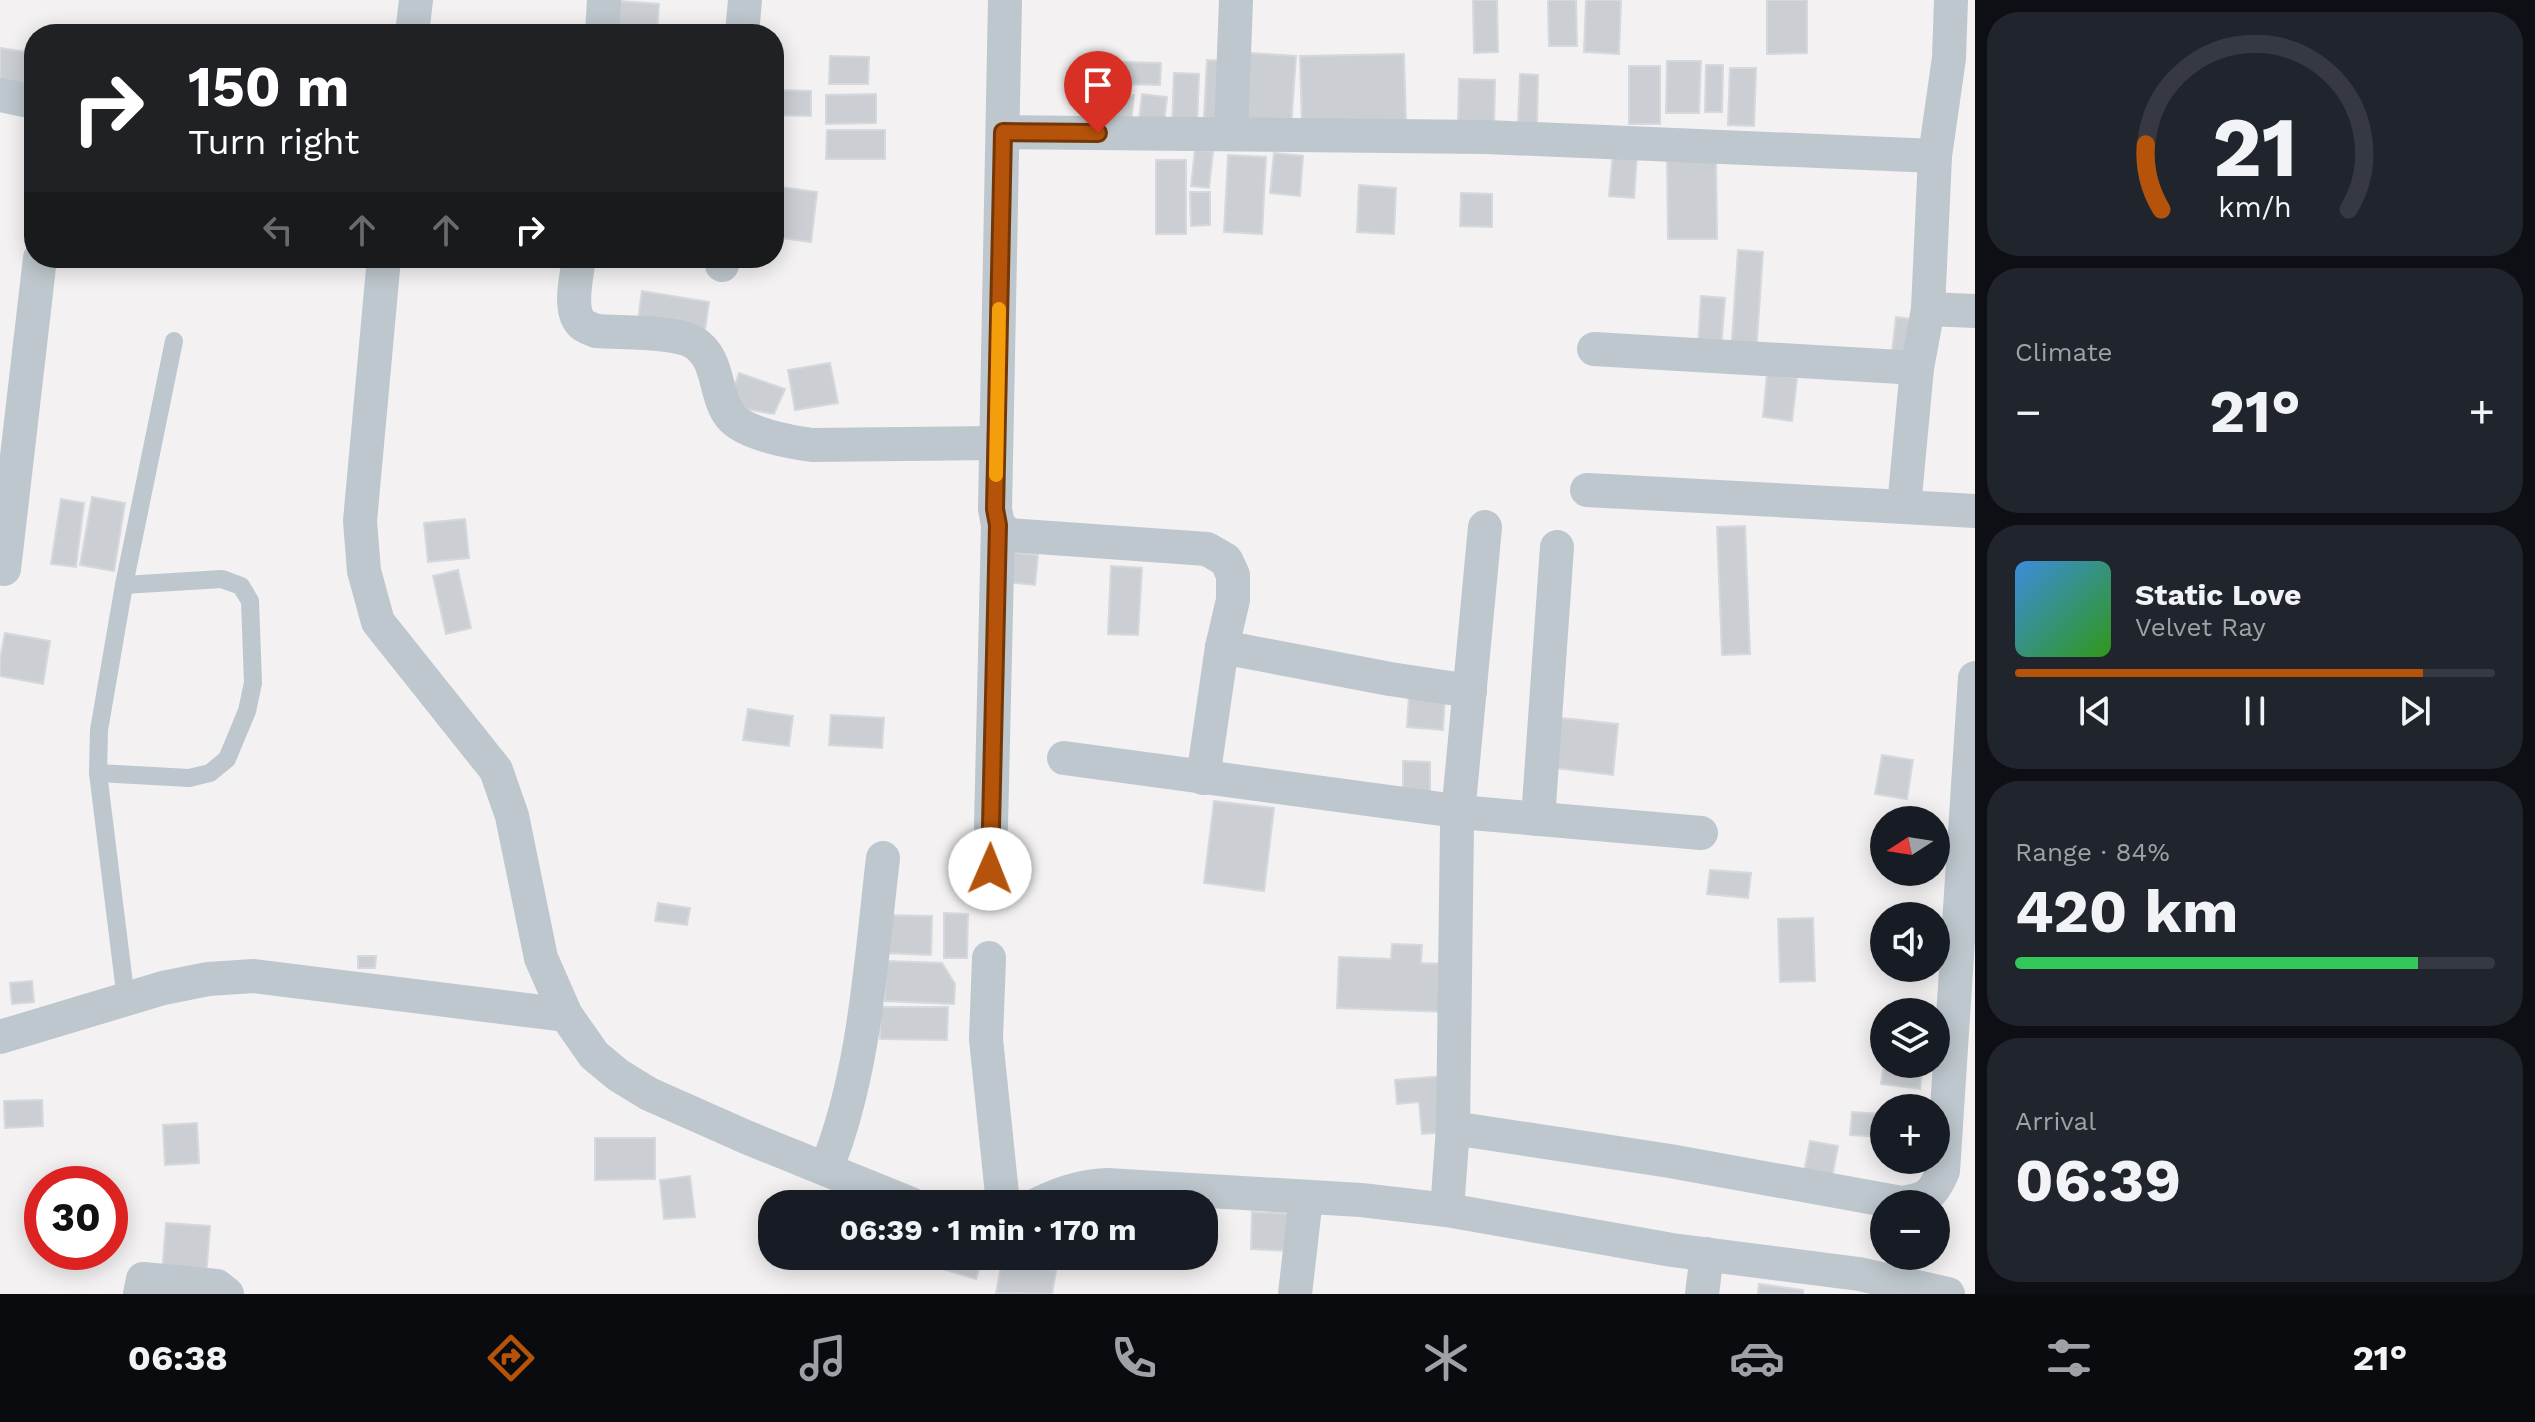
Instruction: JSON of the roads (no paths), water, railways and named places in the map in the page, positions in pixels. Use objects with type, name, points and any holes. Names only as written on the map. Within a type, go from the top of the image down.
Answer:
[{"type":"street","points":[[413,24],[416,0]]},
{"type":"street","points":[[603,24],[604,0]]},
{"type":"street","points":[[743,24],[745,0]]},
{"type":"street","points":[[990,869],[1005,0]]},
{"type":"street","points":[[1231,134],[1236,0]]},
{"type":"street","points":[[1904,507],[1917,368],[1928,309],[1935,156],[1962,59],[1951,0]]},
{"type":"street","points":[[0,95],[24,100]]},
{"type":"street","points":[[1003,132],[1486,137],[1935,156]]},
{"type":"street","points":[[0,568],[4,569],[12,402],[38,268]]},
{"type":"street","points":[[383,268],[360,521],[364,571],[378,622],[496,770],[512,816],[541,958],[566,1015],[594,1055],[618,1075],[649,1094],[835,1147],[892,1190]]},
{"type":"street","points":[[578,268],[575,307],[577,317],[584,326],[596,331],[682,337],[696,344],[710,357],[724,403],[732,418],[743,427],[788,442],[812,445],[996,443]]},
{"type":"street","points":[[1928,309],[1975,311]]},
{"type":"street","points":[[1594,349],[1917,368]]},
{"type":"street","points":[[1587,490],[1975,511]]},
{"type":"street","points":[[998,525],[1009,535],[1207,549],[1226,560],[1233,575],[1233,600],[1222,647],[1203,778]]},
{"type":"street","points":[[1447,1210],[1459,811],[1485,527]]},
{"type":"street","points":[[1538,819],[1557,547]]},
{"type":"street","points":[[1222,647],[1470,691]]},
{"type":"street","points":[[1451,1148],[1670,1161],[1902,1203],[1921,1200],[1936,1190],[1943,1171],[1975,678]]},
{"type":"street","points":[[1064,758],[1360,800],[1701,833]]},
{"type":"street","points":[[835,1147],[860,1034],[883,858]]},
{"type":"street","points":[[989,958],[986,1039],[1002,1190]]},
{"type":"street","points":[[0,1037],[163,988],[208,979],[254,976],[566,1015]]},
{"type":"street","points":[[1070,1190],[1107,1185],[1184,1190]]},
{"type":"street","points":[[1218,1192],[1361,1200],[1447,1210],[1707,1254],[1859,1274],[1948,1294]]},
{"type":"street","points":[[1295,1294],[1306,1198]]},
{"type":"street","points":[[1702,1294],[1707,1254]]},
{"type":"street","points":[[140,1294],[143,1279],[217,1286],[227,1294]]},
{"type":"lane","points":[[126,1000],[98,773],[99,730],[124,585],[174,341]]},
{"type":"lane","points":[[98,773],[189,778],[210,773],[227,759],[247,711],[253,683],[250,601],[241,586],[222,579],[124,585]]}]
